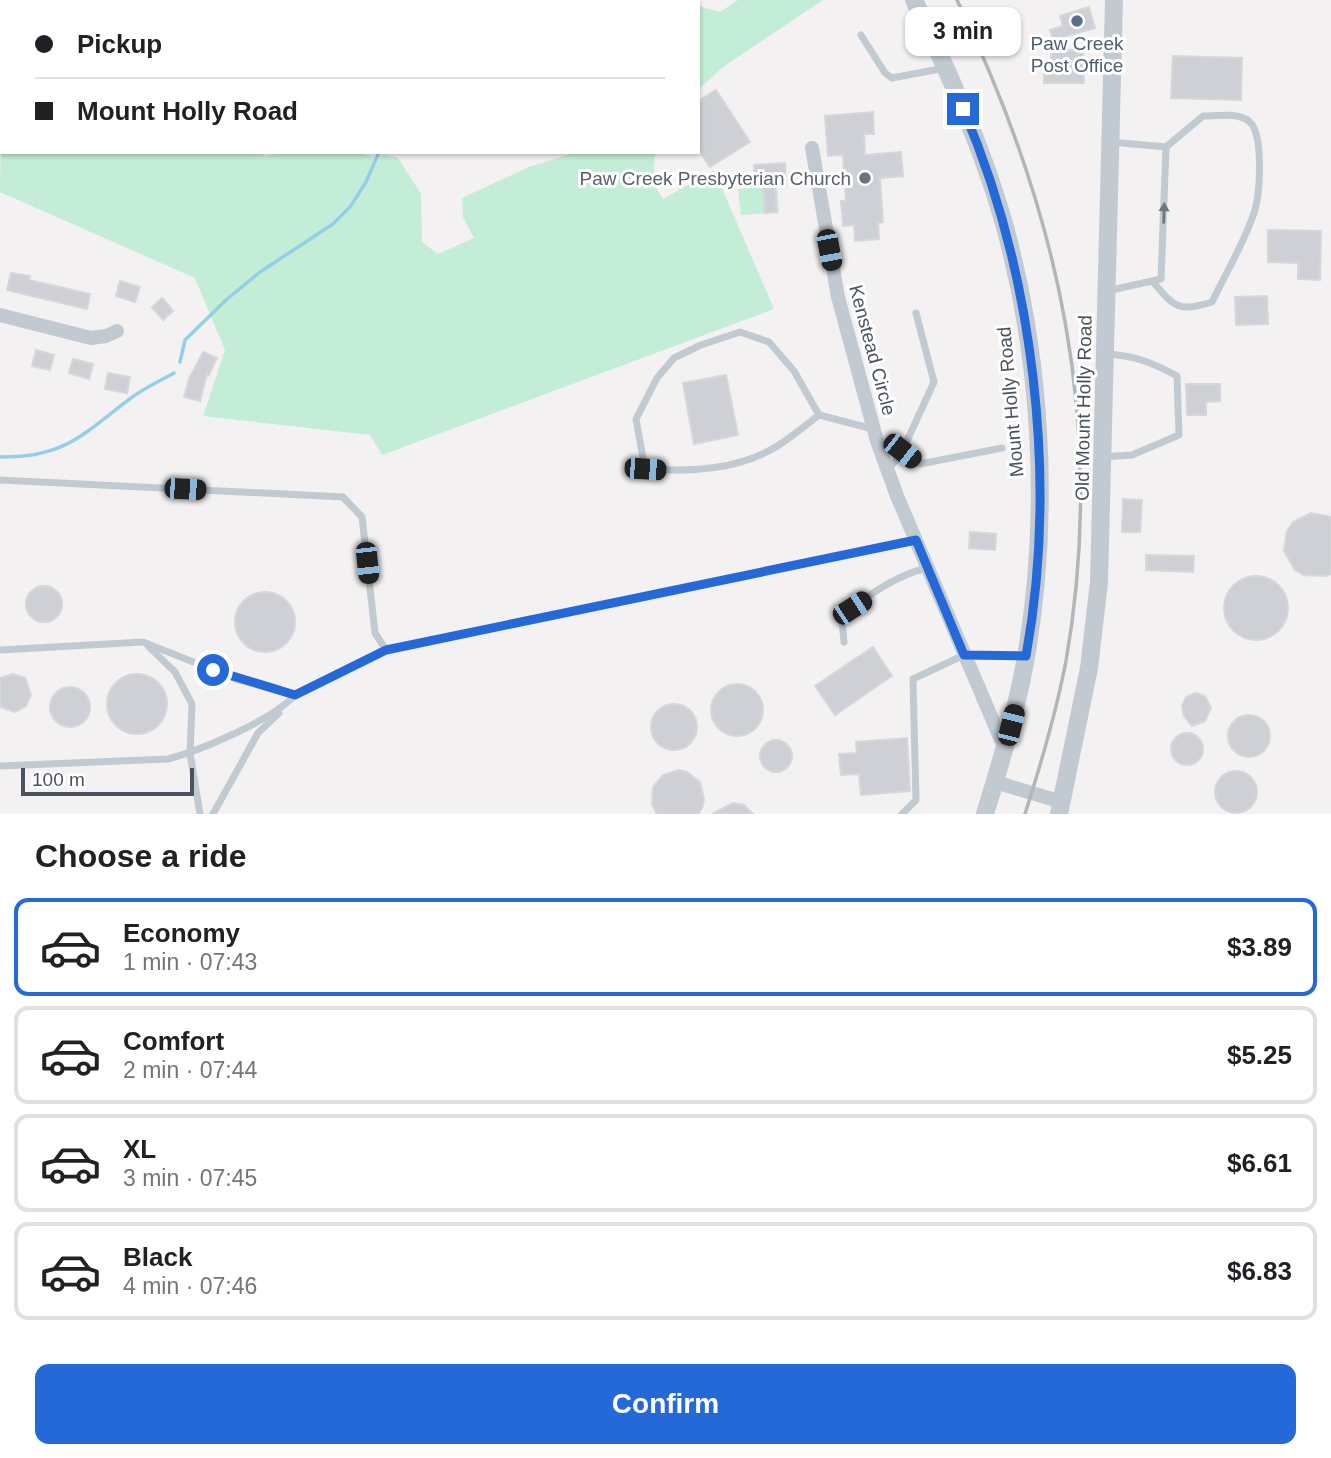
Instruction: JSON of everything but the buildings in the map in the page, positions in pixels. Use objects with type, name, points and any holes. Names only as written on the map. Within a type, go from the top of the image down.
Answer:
[{"type":"street","name":"Mount Holly Road","points":[[914,0],[974,134],[1002,219],[1021,301],[1031,370],[1039,499],[1036,569],[1026,656],[1005,749],[985,814]]},
{"type":"street","name":"Old Mount Holly Road","points":[[1061,808],[1078,732],[1095,627],[1099,582],[1114,0]]},
{"type":"street","name":"Kenstead Circle","points":[[812,148],[838,297],[887,470],[1005,749]]},
{"type":"street","points":[[0,315],[91,338],[117,331]]},
{"type":"street","points":[[995,782],[1061,808]]},
{"type":"lane","points":[[861,35],[885,72],[892,78],[946,68]]},
{"type":"lane","points":[[1111,142],[1166,147],[1203,116],[1239,116],[1250,121],[1256,131],[1260,153],[1255,212],[1212,302],[1190,309],[1173,305],[1157,281],[1166,147]]},
{"type":"lane","points":[[1106,291],[1157,281]]},
{"type":"lane","points":[[887,470],[902,451],[933,382],[916,313]]},
{"type":"lane","points":[[819,415],[779,445],[749,460],[687,472],[645,469],[636,419],[657,378],[674,358],[701,345],[740,332],[769,342],[794,371],[819,415],[874,429]]},
{"type":"lane","points":[[1102,457],[1132,455],[1179,435],[1177,376],[1149,360],[1128,355],[1104,354]]},
{"type":"lane","points":[[902,451],[920,464],[1002,448]]},
{"type":"lane","points":[[0,480],[343,497],[362,517],[375,632],[386,650]]},
{"type":"lane","points":[[213,814],[258,733],[295,695],[386,650],[916,540]]},
{"type":"lane","points":[[844,642],[842,620],[852,608],[912,571],[928,567]]},
{"type":"lane","points":[[0,650],[143,642],[236,679],[295,695]]},
{"type":"lane","points":[[143,642],[175,672],[192,704],[190,753],[200,814]]},
{"type":"lane","points":[[902,814],[916,800],[913,679],[964,655],[1026,656]]},
{"type":"lane","points":[[0,766],[168,759],[190,753],[283,708]]},
{"type":"green space","points":[[738,0],[823,0],[723,67],[700,88],[700,7],[720,12]]},
{"type":"green space","points":[[1,154],[263,154],[265,157],[277,154],[360,154],[376,158],[385,155],[398,158],[421,194],[422,242],[438,254],[474,238],[463,217],[462,198],[529,167],[571,154],[655,154],[653,183],[663,199],[714,170],[774,309],[382,455],[370,435],[203,416],[225,350],[195,278],[0,192]]},
{"type":"green space","points":[[777,186],[779,212],[741,215],[738,189]]},
{"type":"waterway","points":[[180,362],[185,340],[226,300],[260,272],[333,224],[350,207],[366,182],[378,154]]},
{"type":"waterway","points":[[0,457],[41,453],[72,441],[136,394],[174,373]]},
{"type":"railway","points":[[957,0],[993,80],[1023,160],[1047,240],[1065,322],[1076,404],[1081,488],[1077,574],[1062,680],[1025,814]]},
{"type":"place","name":"Paw Creek Post Office","points":[[1077,21]]},
{"type":"place","name":"Paw Creek Presbyterian Church","points":[[865,178]]},
{"type":"route","points":[[213,670],[295,695],[386,650],[916,540],[964,655],[1026,656],[1036,569],[1039,499],[1038,448],[1031,370],[1021,301],[1002,219],[963,109]]}]
